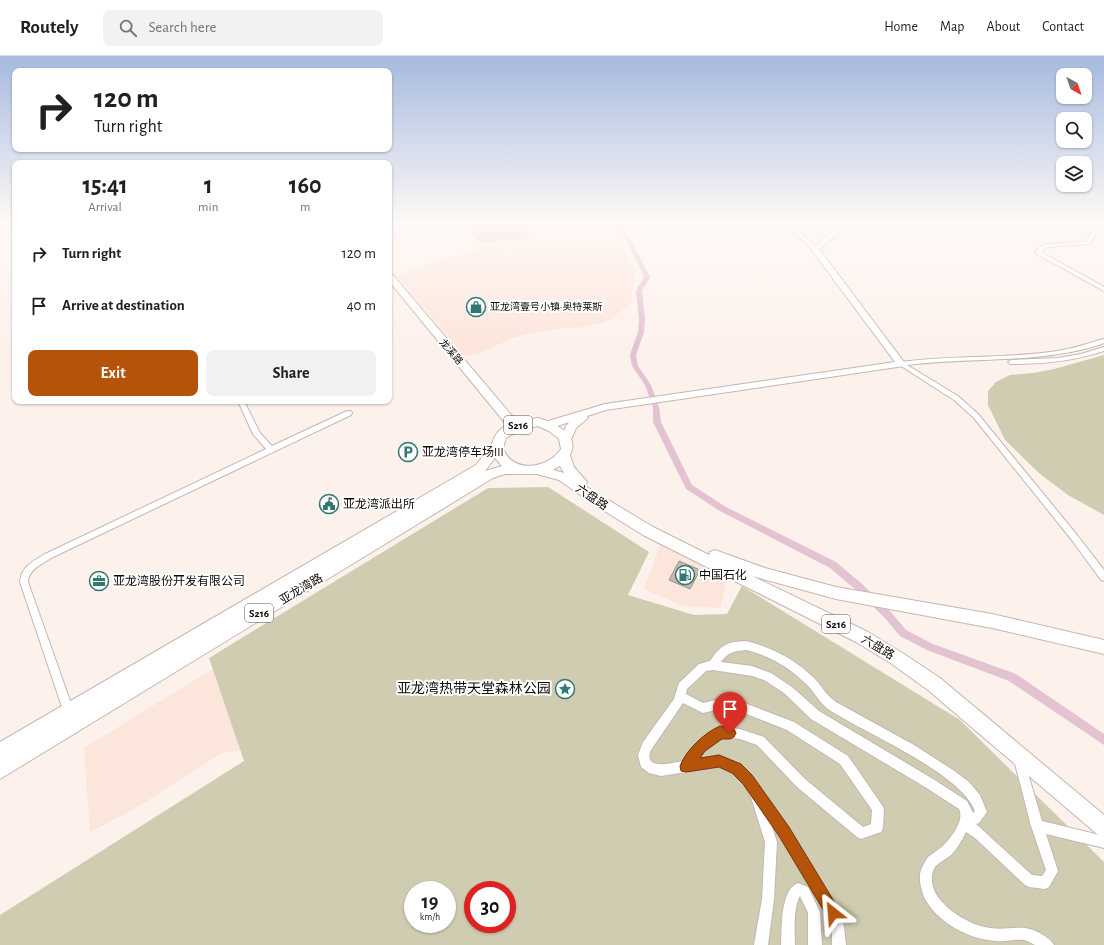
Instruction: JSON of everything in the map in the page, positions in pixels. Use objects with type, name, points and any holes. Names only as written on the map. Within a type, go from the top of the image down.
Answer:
[{"type":"main road","name":"S216","points":[[564,454],[554,464],[530,470],[510,465],[501,457],[497,448],[499,439],[505,432],[514,426],[525,423],[538,422],[550,425],[560,431],[566,439]]},
{"type":"main road","points":[[564,454],[566,449],[566,439]]},
{"type":"main road","name":"亚龙湾路","points":[[0,752],[480,468],[497,448]]},
{"type":"main road","name":"六盘路","points":[[564,454],[568,469],[578,479],[615,504],[656,528],[706,552],[764,574],[848,595],[992,621],[1104,647]]},
{"type":"main road","name":"亚龙湾路","points":[[0,770],[489,474],[505,470],[530,470]]},
{"type":"main road","name":"六盘路","points":[[530,470],[563,477],[608,508],[648,531],[880,647],[934,684],[1104,827]]},
{"type":"street","points":[[826,264],[902,364],[956,398],[976,416],[1074,537],[1104,577]]},
{"type":"street","points":[[1059,264],[1104,289]]},
{"type":"street","name":"龙溪路","points":[[392,280],[514,426]]},
{"type":"street","points":[[550,425],[605,407],[645,400],[902,364],[1050,354],[1073,350],[1104,341]]},
{"type":"street","points":[[952,360],[1037,362],[1069,358],[1104,349]]},
{"type":"street","points":[[242,404],[257,434],[271,450]]},
{"type":"street","points":[[566,439],[568,430],[574,422],[605,407]]},
{"type":"street","points":[[69,712],[24,582],[26,571],[48,556],[349,413]]},
{"type":"street","points":[[713,665],[718,655],[730,647],[742,644],[762,649],[786,662],[810,681],[823,699],[867,727],[904,745],[963,784],[980,805],[981,812],[975,819],[965,822]]},
{"type":"street","points":[[839,945],[838,927],[833,913],[823,895],[784,832],[748,780],[737,769],[719,761],[660,770],[653,769],[645,763],[643,756],[647,746],[680,697],[683,686],[703,667],[713,665],[752,671],[767,676],[788,690],[815,715],[963,805],[967,812],[965,822],[947,849],[932,863],[926,874],[926,888],[934,903],[944,913],[962,924],[976,930],[997,935],[1018,933],[1034,935],[1046,945]]},
{"type":"street","points":[[680,697],[703,708],[729,702],[790,726],[844,760],[878,809],[877,828],[861,833],[801,783],[760,741],[740,734],[720,732],[701,747],[686,766]]},
{"type":"street","points":[[965,822],[1029,881],[1045,883],[1052,871],[1037,826],[1018,755]]},
{"type":"street","points":[[748,780],[756,795],[768,828],[770,842],[768,899],[761,945]]},
{"type":"street","points":[[1037,826],[1104,842]]},
{"type":"street","points":[[788,945],[791,899],[794,892],[798,889],[804,891],[814,912],[815,945]]},
{"type":"shaded area","points":[[424,264],[632,264],[635,270],[631,304],[604,323],[531,333],[513,338],[477,354],[464,356],[398,277],[412,268]]},
{"type":"shaded area","points":[[1104,355],[1104,515],[1068,495],[1040,474],[1005,440],[988,405],[988,391],[996,382],[1010,375],[1054,369]]},
{"type":"shaded area","name":"亚龙湾热带天堂森林公园","points":[[548,487],[649,552],[628,595],[694,615],[727,614],[742,586],[960,720],[1104,862],[1104,945],[0,945],[0,915],[244,761],[209,658],[488,488]]},
{"type":"shaded area","points":[[456,520],[400,731],[222,753],[131,811],[90,832],[84,748]]},
{"type":"shaded area","points":[[661,543],[728,576],[720,608],[683,606],[644,589]]},
{"type":"building","name":"中国石化","points":[[679,561],[700,570],[690,589],[669,580]]},
{"type":"waterway","points":[[641,264],[647,277],[639,291],[642,319],[641,332],[633,355],[635,366],[648,385],[656,407],[657,422],[689,487],[723,509],[833,565],[887,614],[903,633],[930,647],[1012,677],[1104,740]]},
{"type":"place","name":"亚龙湾壹号小镇·奥特莱斯","points":[[476,307]]},
{"type":"place","name":"亚龙湾停车场III","points":[[408,452]]},
{"type":"place","name":"亚龙湾派出所","points":[[329,504]]},
{"type":"place","name":"中国石化","points":[[685,575]]},
{"type":"place","name":"亚龙湾股份开发有限公司","points":[[99,581]]},
{"type":"place","name":"亚龙湾热带天堂森林公园","points":[[565,689]]},
{"type":"route","points":[[730,733],[720,732],[701,747],[686,766],[719,761],[737,769],[748,780],[799,855],[833,913]]}]
